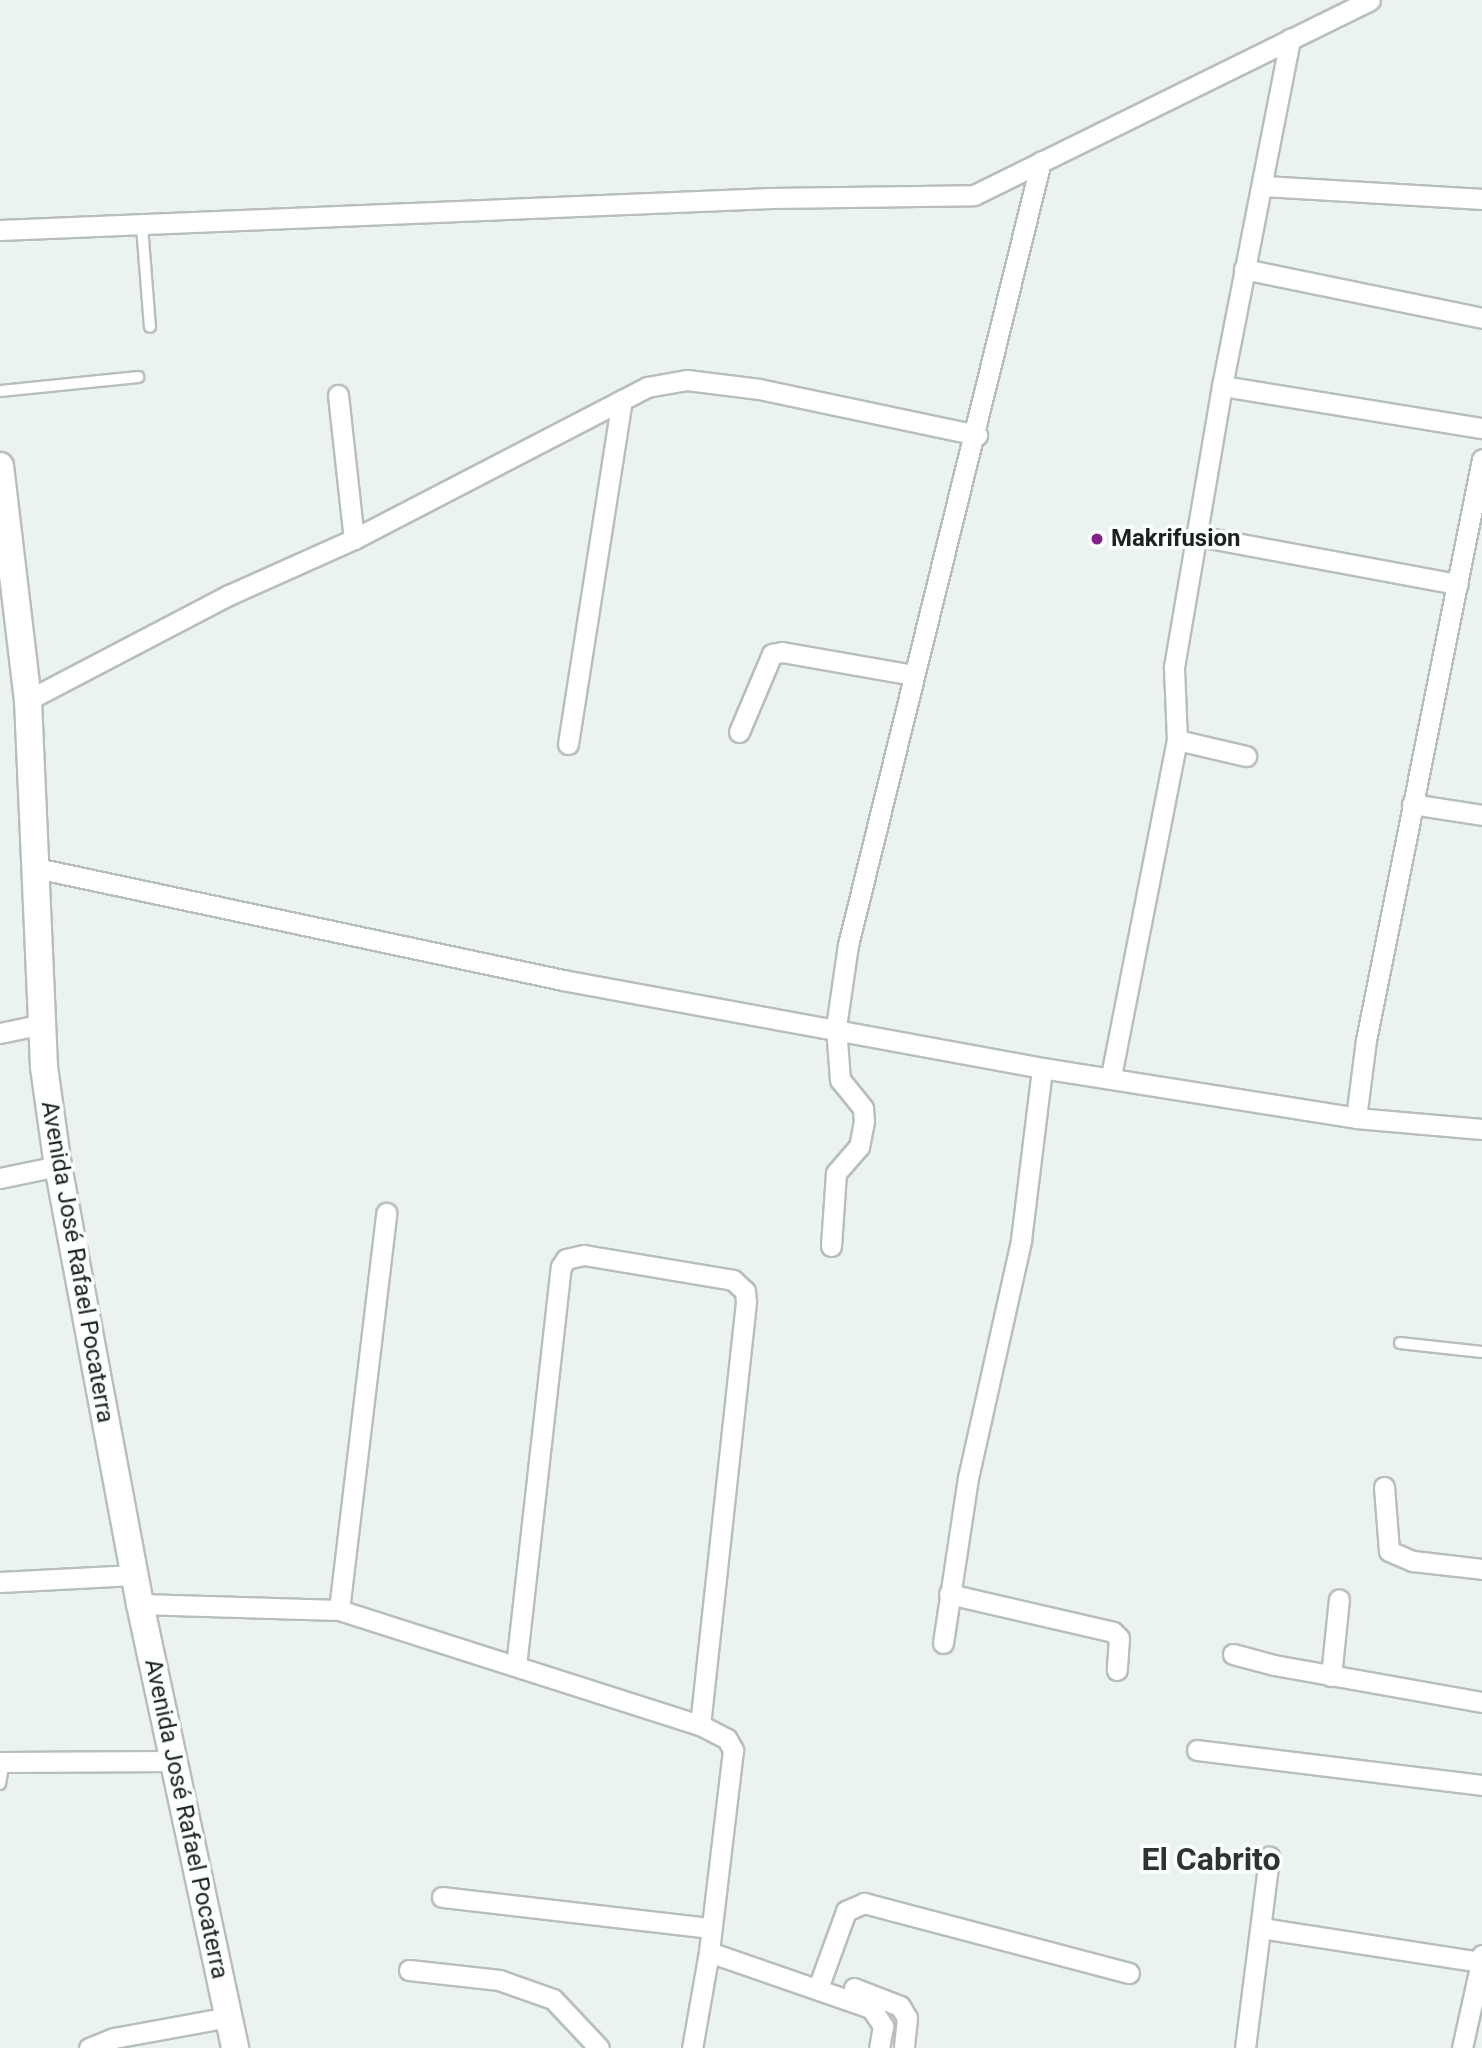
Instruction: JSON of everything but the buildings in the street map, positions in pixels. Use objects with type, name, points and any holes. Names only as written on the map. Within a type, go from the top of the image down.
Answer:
[{"type":"street","points":[[0,230],[771,198],[974,194],[1370,0]]},
{"type":"street","points":[[1111,1076],[1177,740],[1174,667],[1222,386],[1244,269],[1265,186],[1290,39]]},
{"type":"street","points":[[831,1246],[836,1173],[859,1147],[864,1122],[863,1108],[840,1080],[836,1027],[848,945],[914,675],[977,435],[1041,161]]},
{"type":"street","points":[[1265,186],[1482,199]]},
{"type":"street","points":[[1244,269],[1482,318]]},
{"type":"street","points":[[28,699],[229,595],[354,539],[647,387],[687,380],[759,389],[977,435]]},
{"type":"street","points":[[1222,386],[1482,428]]},
{"type":"street","points":[[338,395],[354,539]]},
{"type":"street","points":[[568,744],[622,400]]},
{"type":"street","points":[[1356,1118],[1366,1040],[1412,804],[1458,583],[1477,514],[1482,459]]},
{"type":"street","name":"Avenida José Rafael Pocaterra","points":[[0,466],[28,699],[44,1067],[58,1166],[134,1575],[235,2048]]},
{"type":"street","points":[[1198,536],[1458,583]]},
{"type":"street","points":[[739,732],[772,654],[782,652],[914,675]]},
{"type":"street","points":[[1177,740],[1246,756]]},
{"type":"street","points":[[1412,804],[1482,815]]},
{"type":"street","points":[[36,868],[564,980],[836,1027],[1042,1068],[1111,1076],[1356,1118],[1482,1129]]},
{"type":"street","points":[[0,1033],[44,1024]]},
{"type":"street","points":[[943,1643],[968,1478],[1021,1240],[1042,1068]]},
{"type":"street","points":[[0,1178],[58,1166]]},
{"type":"street","points":[[339,1610],[386,1213]]},
{"type":"street","points":[[516,1666],[561,1267],[566,1259],[584,1255],[733,1280],[745,1291],[746,1302],[701,1725]]},
{"type":"street","points":[[1384,1487],[1389,1551],[1413,1561],[1482,1569]]},
{"type":"street","points":[[0,1582],[134,1575]]},
{"type":"street","points":[[949,1594],[1114,1632],[1119,1638],[1117,1670]]},
{"type":"street","points":[[1331,1676],[1339,1599]]},
{"type":"street","points":[[140,1604],[339,1610],[701,1725],[727,1739],[733,1750],[709,1952],[692,2048]]},
{"type":"street","points":[[1233,1654],[1331,1676],[1482,1702]]},
{"type":"street","points":[[1197,1751],[1482,1785]]},
{"type":"street","points":[[2,1762],[173,1761]]},
{"type":"street","points":[[1245,2048],[1269,1857]]},
{"type":"street","points":[[442,1897],[710,1928]]},
{"type":"street","points":[[821,1982],[846,1911],[864,1903],[1129,1973]]},
{"type":"street","points":[[1261,1928],[1482,1959],[1462,2048]]},
{"type":"street","points":[[709,1952],[900,2006],[907,2018],[904,2048]]},
{"type":"street","points":[[409,1970],[499,1980],[553,1999],[599,2048]]},
{"type":"street","points":[[821,1982],[878,2015],[883,2026],[879,2048]]},
{"type":"street","points":[[89,2048],[114,2038],[228,2017]]},
{"type":"lane","points":[[142,226],[150,327]]},
{"type":"lane","points":[[0,391],[138,377]]},
{"type":"lane","points":[[1400,1343],[1482,1352]]},
{"type":"lane","points":[[0,1784],[2,1762]]},
{"type":"place","name":"Makrifusion","points":[[1097,539]]},
{"type":"district","name":"El Cabrito","points":[[1211,1859]]}]
